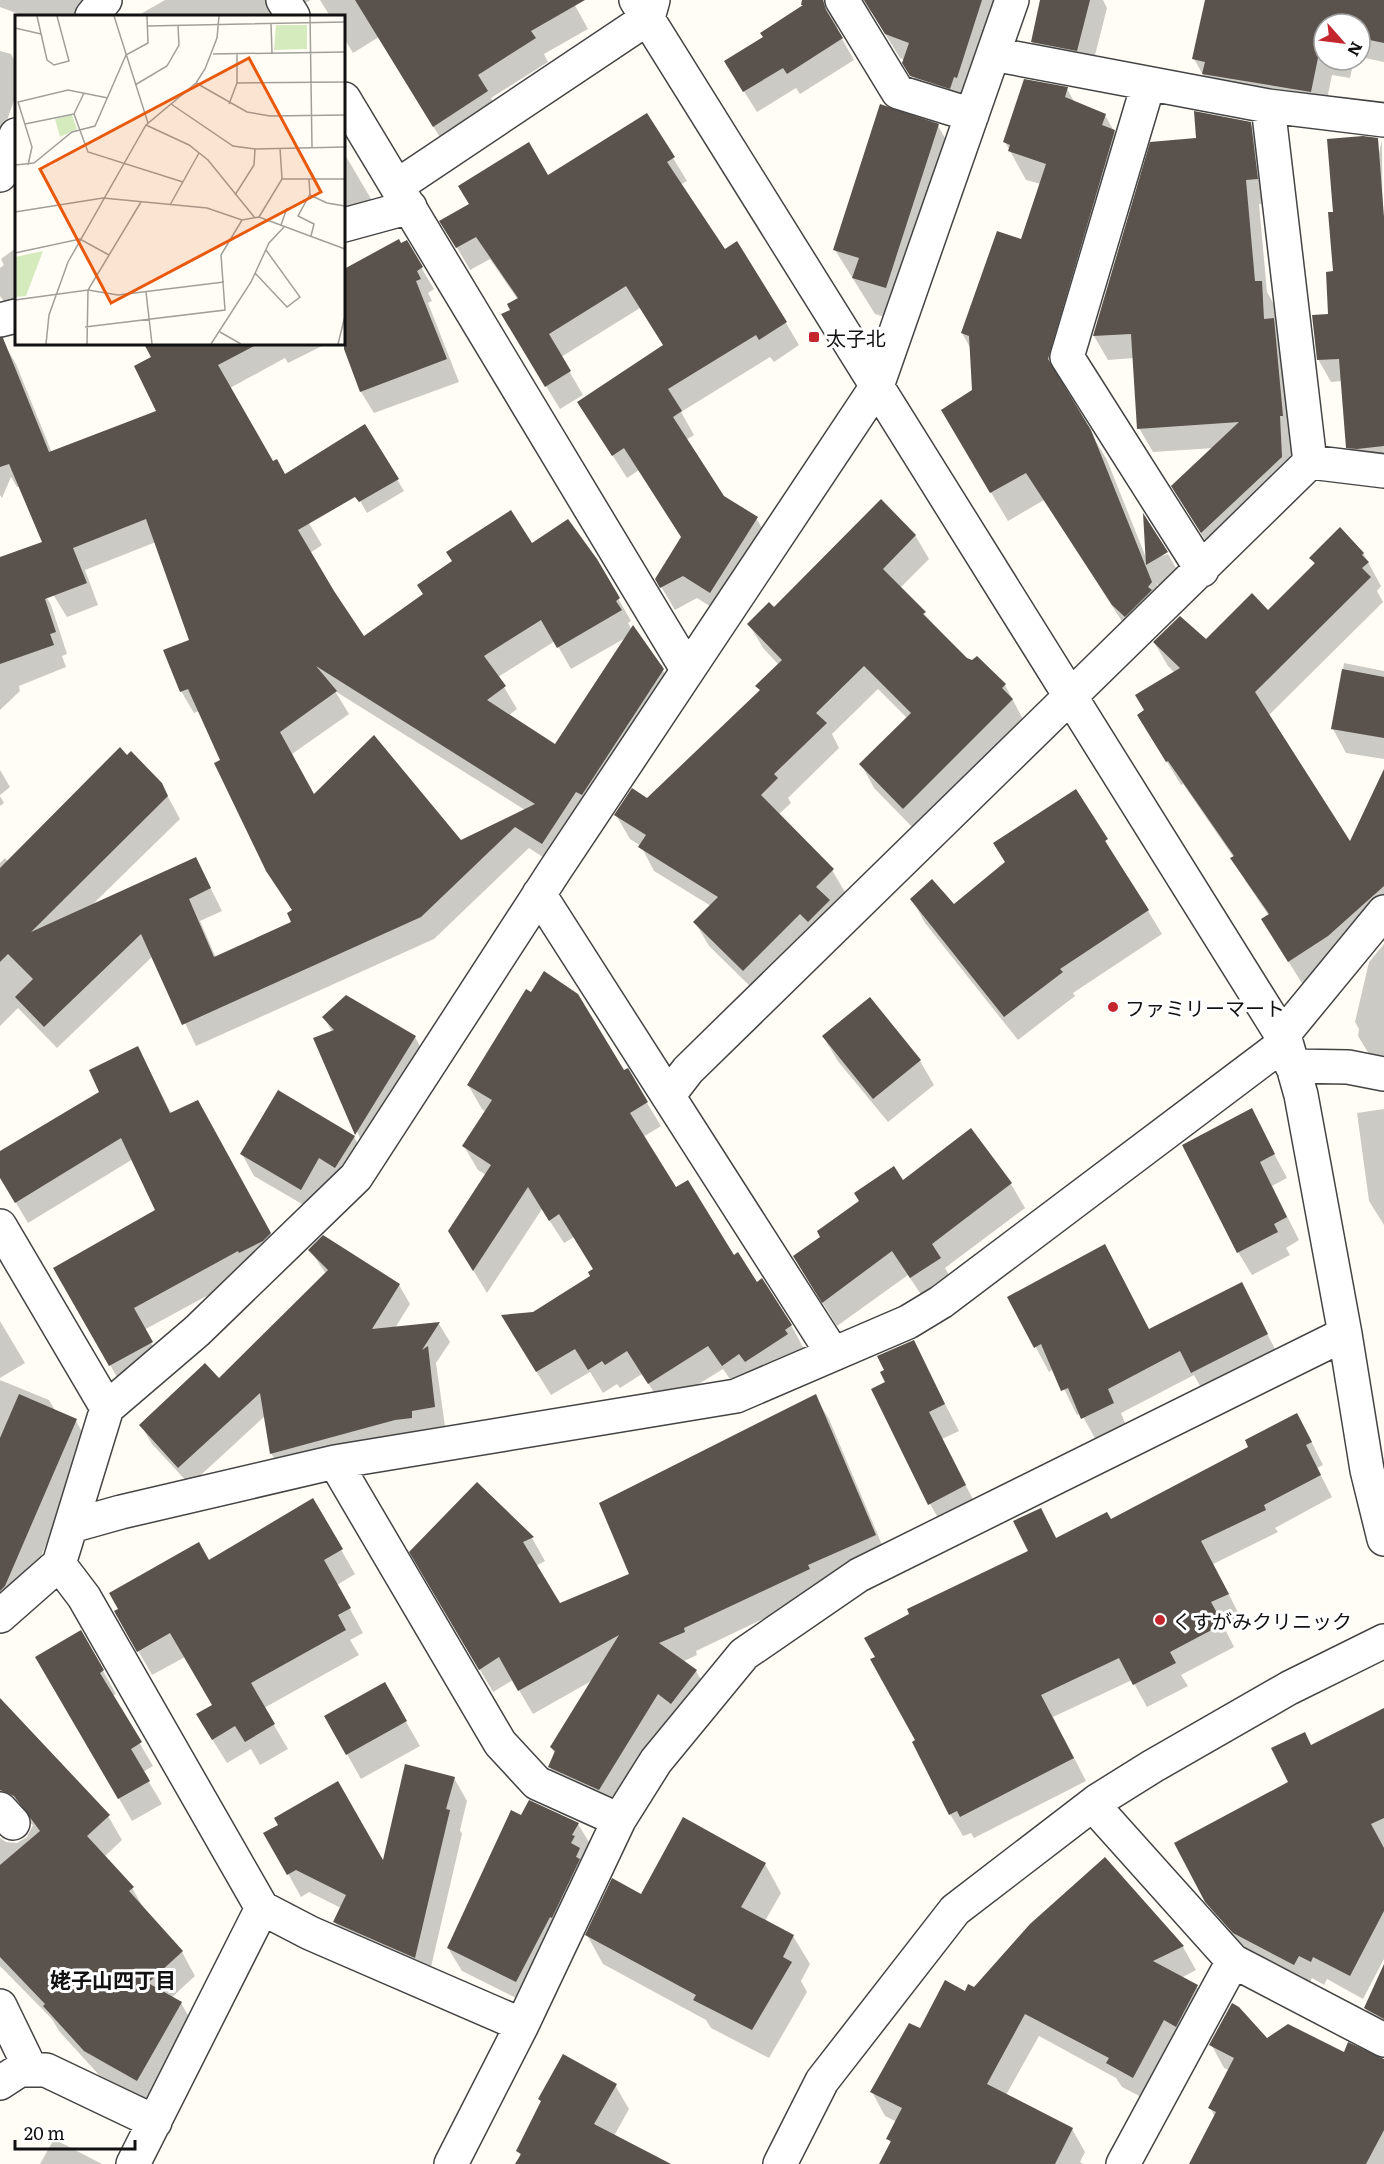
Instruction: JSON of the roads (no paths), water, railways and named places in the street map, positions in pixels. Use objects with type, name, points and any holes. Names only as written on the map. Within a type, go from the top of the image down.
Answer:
[{"type":"street","points":[[93,15],[105,0]]},
{"type":"street","points":[[283,0],[292,15]]},
{"type":"street","points":[[842,0],[898,92],[972,115]]},
{"type":"street","points":[[0,1616],[59,1564],[108,1408],[197,1331],[356,1177],[687,669],[877,386],[1012,0]]},
{"type":"street","points":[[345,225],[403,196],[646,6],[877,386],[1287,1048],[1301,1095],[1345,1334],[1367,1470],[1384,1539]]},
{"type":"street","points":[[993,54],[1268,106],[1384,120]]},
{"type":"street","points":[[1148,85],[1067,357],[1202,570]]},
{"type":"street","points":[[345,101],[687,669]]},
{"type":"street","points":[[1268,106],[1310,462]]},
{"type":"street","points":[[0,175],[15,138]]},
{"type":"street","points":[[0,320],[15,316]]},
{"type":"street","points":[[668,1096],[688,1070],[1310,462]]},
{"type":"street","points":[[1310,462],[1384,471]]},
{"type":"street","points":[[539,894],[833,1354]]},
{"type":"street","points":[[70,1526],[335,1462],[736,1396],[908,1322],[941,1302],[1287,1048],[1384,912]]},
{"type":"street","points":[[1287,1048],[1348,1067],[1384,1074]]},
{"type":"street","points":[[0,1226],[108,1408]]},
{"type":"street","points":[[451,2164],[522,2025],[619,1820],[656,1761],[744,1654],[859,1575],[1345,1334]]},
{"type":"street","points":[[335,1462],[500,1743],[537,1783],[619,1820]]},
{"type":"street","points":[[59,1564],[84,1597],[262,1908],[310,1933],[522,2025]]},
{"type":"street","points":[[780,2164],[822,2081],[956,1910],[1097,1801],[1289,1688],[1384,1641]]},
{"type":"street","points":[[1097,1801],[1102,1815],[1233,1961],[1384,2040]]},
{"type":"street","points":[[134,2164],[262,1908]]},
{"type":"street","points":[[1123,2164],[1233,1961]]},
{"type":"street","points":[[0,2006],[30,2070]]},
{"type":"street","points":[[0,2083],[20,2070],[46,2070],[155,2122]]},
{"type":"place","name":"太子北","points":[[814,337]]},
{"type":"place","name":"ファミリーマート","points":[[1113,1007]]},
{"type":"place","name":"くすがみクリニック","points":[[1160,1620]]},
{"type":"district","name":"姥子山四丁目","points":[[113,1978]]}]
